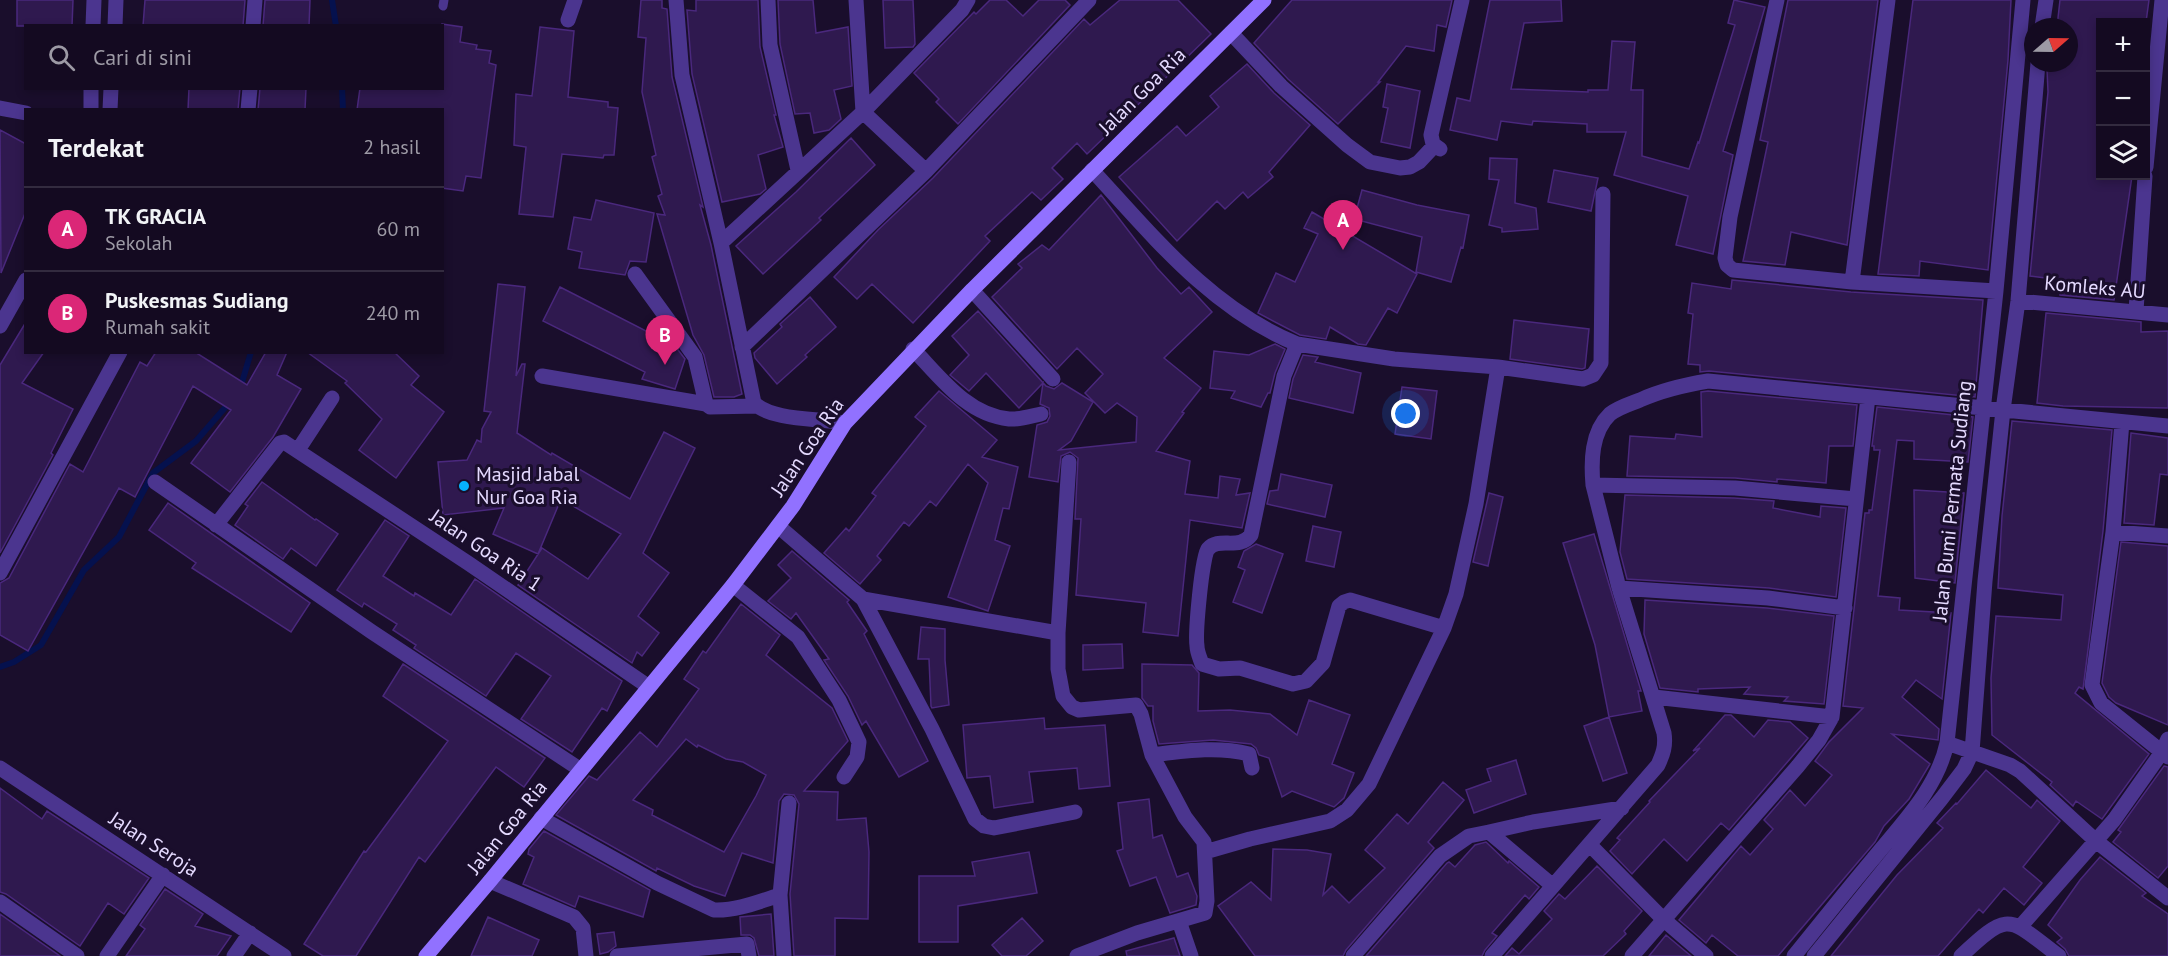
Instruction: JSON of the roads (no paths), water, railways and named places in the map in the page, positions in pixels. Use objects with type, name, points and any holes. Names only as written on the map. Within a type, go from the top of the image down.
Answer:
[{"type":"main road","name":"Jalan Goa Ria","points":[[426,956],[734,585],[793,506],[844,423],[972,290],[1264,0]]},
{"type":"street","points":[[93,24],[94,0]]},
{"type":"street","points":[[115,24],[116,0]]},
{"type":"street","points":[[253,24],[255,0]]},
{"type":"street","points":[[568,20],[575,0]]},
{"type":"street","points":[[676,0],[682,75],[721,243],[754,403],[762,411],[844,423]]},
{"type":"street","points":[[768,0],[770,45],[798,170]]},
{"type":"street","points":[[856,0],[863,112],[926,171]]},
{"type":"street","points":[[721,243],[863,112],[962,10],[968,0]]},
{"type":"street","points":[[742,347],[926,171],[1089,0]]},
{"type":"street","points":[[1231,33],[1281,86],[1347,145],[1370,162],[1400,168],[1410,167],[1439,148],[1431,135],[1462,0]]},
{"type":"street","points":[[1777,0],[1730,218],[1725,258],[1727,265],[1733,270],[1852,282],[1996,291]]},
{"type":"street","points":[[1852,282],[1888,0]]},
{"type":"street","name":"Jalan Bumi Permata Sudiang","points":[[1794,956],[1917,805],[1943,762],[1947,743],[1996,291],[2023,0]]},
{"type":"street","points":[[2043,18],[2046,0]]},
{"type":"street","points":[[2149,126],[2162,0]]},
{"type":"street","name":"Jalan Bumi Permata Sudiang","points":[[1814,956],[1942,798],[1964,769],[1972,752],[1985,580],[2003,410],[2018,302],[2037,72]]},
{"type":"street","points":[[91,90],[91,108]]},
{"type":"street","points":[[110,108],[111,90]]},
{"type":"street","points":[[248,108],[250,90]]},
{"type":"street","points":[[0,108],[24,113]]},
{"type":"street","points":[[1092,171],[1191,275],[1222,302],[1258,325],[1297,344],[1394,359],[1498,367],[1583,379],[1593,375],[1600,363],[1603,194]]},
{"type":"street","points":[[2136,311],[2145,180]]},
{"type":"street","points":[[635,274],[695,357],[706,404]]},
{"type":"street","points":[[0,326],[24,284]]},
{"type":"street","points":[[972,290],[1053,379]]},
{"type":"street","name":"Komleks AU","points":[[2018,302],[2168,315]]},
{"type":"street","points":[[1297,344],[1284,376],[1251,535],[1242,543],[1214,545],[1207,551],[1203,564],[1197,646],[1202,664],[1219,669],[1240,668],[1293,684],[1306,681],[1323,663],[1339,606],[1350,600],[1444,628]]},
{"type":"street","points":[[913,350],[958,396],[975,408],[1011,420],[1041,414]]},
{"type":"street","points":[[0,573],[119,354]]},
{"type":"street","points":[[1205,852],[1266,835],[1321,824],[1339,817],[1369,784],[1444,628],[1456,594],[1476,504],[1498,367]]},
{"type":"street","points":[[542,376],[706,404],[710,407],[757,406]]},
{"type":"street","points":[[1492,956],[1658,765],[1666,745],[1654,697],[1619,588],[1593,485],[1594,445],[1601,427],[1610,415],[1620,408],[1678,386],[1708,381],[2168,426]]},
{"type":"street","points":[[1632,956],[1798,766],[1819,740],[1832,717],[1868,397]]},
{"type":"street","points":[[216,525],[280,443],[284,442],[298,450],[332,398]]},
{"type":"street","points":[[2020,927],[2114,820],[2166,749],[2101,702],[2092,685],[2113,532],[2122,422]]},
{"type":"street","name":"Jalan Goa Ria 1","points":[[298,450],[649,687]]},
{"type":"street","points":[[1069,462],[1058,633],[1058,669],[1063,696],[1072,707],[1079,710],[1136,705],[1141,714],[1152,755],[1185,817],[1201,836],[1205,852],[1205,913],[1137,933],[1077,956]]},
{"type":"street","points":[[155,482],[372,632],[581,770]]},
{"type":"street","points":[[1593,485],[1734,488],[1856,499]]},
{"type":"street","points":[[777,526],[862,599],[932,729],[975,819],[984,826],[994,828],[1075,812]]},
{"type":"street","points":[[2113,532],[2168,536]]},
{"type":"street","points":[[734,585],[798,637],[839,700],[859,742],[857,757],[844,777]]},
{"type":"street","points":[[1619,588],[1768,598],[1845,608]]},
{"type":"street","points":[[862,599],[1058,633]]},
{"type":"street","points":[[1654,697],[1832,717]]},
{"type":"street","points":[[1947,743],[2010,765],[2020,771],[2096,841],[2168,898]]},
{"type":"street","points":[[1152,755],[1195,750],[1231,750],[1249,754],[1252,768]]},
{"type":"street","name":"Jalan Seroja","points":[[0,768],[284,956]]},
{"type":"street","points":[[784,956],[780,895],[789,803]]},
{"type":"street","points":[[1353,956],[1440,856],[1469,836],[1533,822],[1622,808]]},
{"type":"street","points":[[541,818],[657,883],[714,910],[744,906],[780,895]]},
{"type":"street","points":[[1489,832],[1553,886]]},
{"type":"street","points":[[1590,845],[1663,920],[1706,956]]},
{"type":"street","points":[[107,956],[163,875]]},
{"type":"street","points":[[490,881],[574,917],[583,928],[586,956]]},
{"type":"street","points":[[0,902],[77,956]]},
{"type":"street","points":[[1179,921],[1191,956]]},
{"type":"street","points":[[1961,956],[1994,927],[2004,923],[2012,923],[2020,927],[2059,956]]},
{"type":"street","points":[[234,956],[250,933]]},
{"type":"street","points":[[617,956],[747,944],[749,956]]},
{"type":"waterway","points":[[332,0],[336,24]]},
{"type":"waterway","points":[[342,90],[343,108]]},
{"type":"waterway","points":[[240,389],[250,354]]},
{"type":"waterway","points":[[0,667],[14,662],[41,645],[84,570],[119,537],[153,473],[196,441],[230,402]]},
{"type":"place","name":"TK GRACIA","points":[[1343,250]]},
{"type":"place","name":"Puskesmas Sudiang","points":[[665,365]]},
{"type":"place","name":"Masjid Jabal Nur Goa Ria","points":[[464,486]]}]
